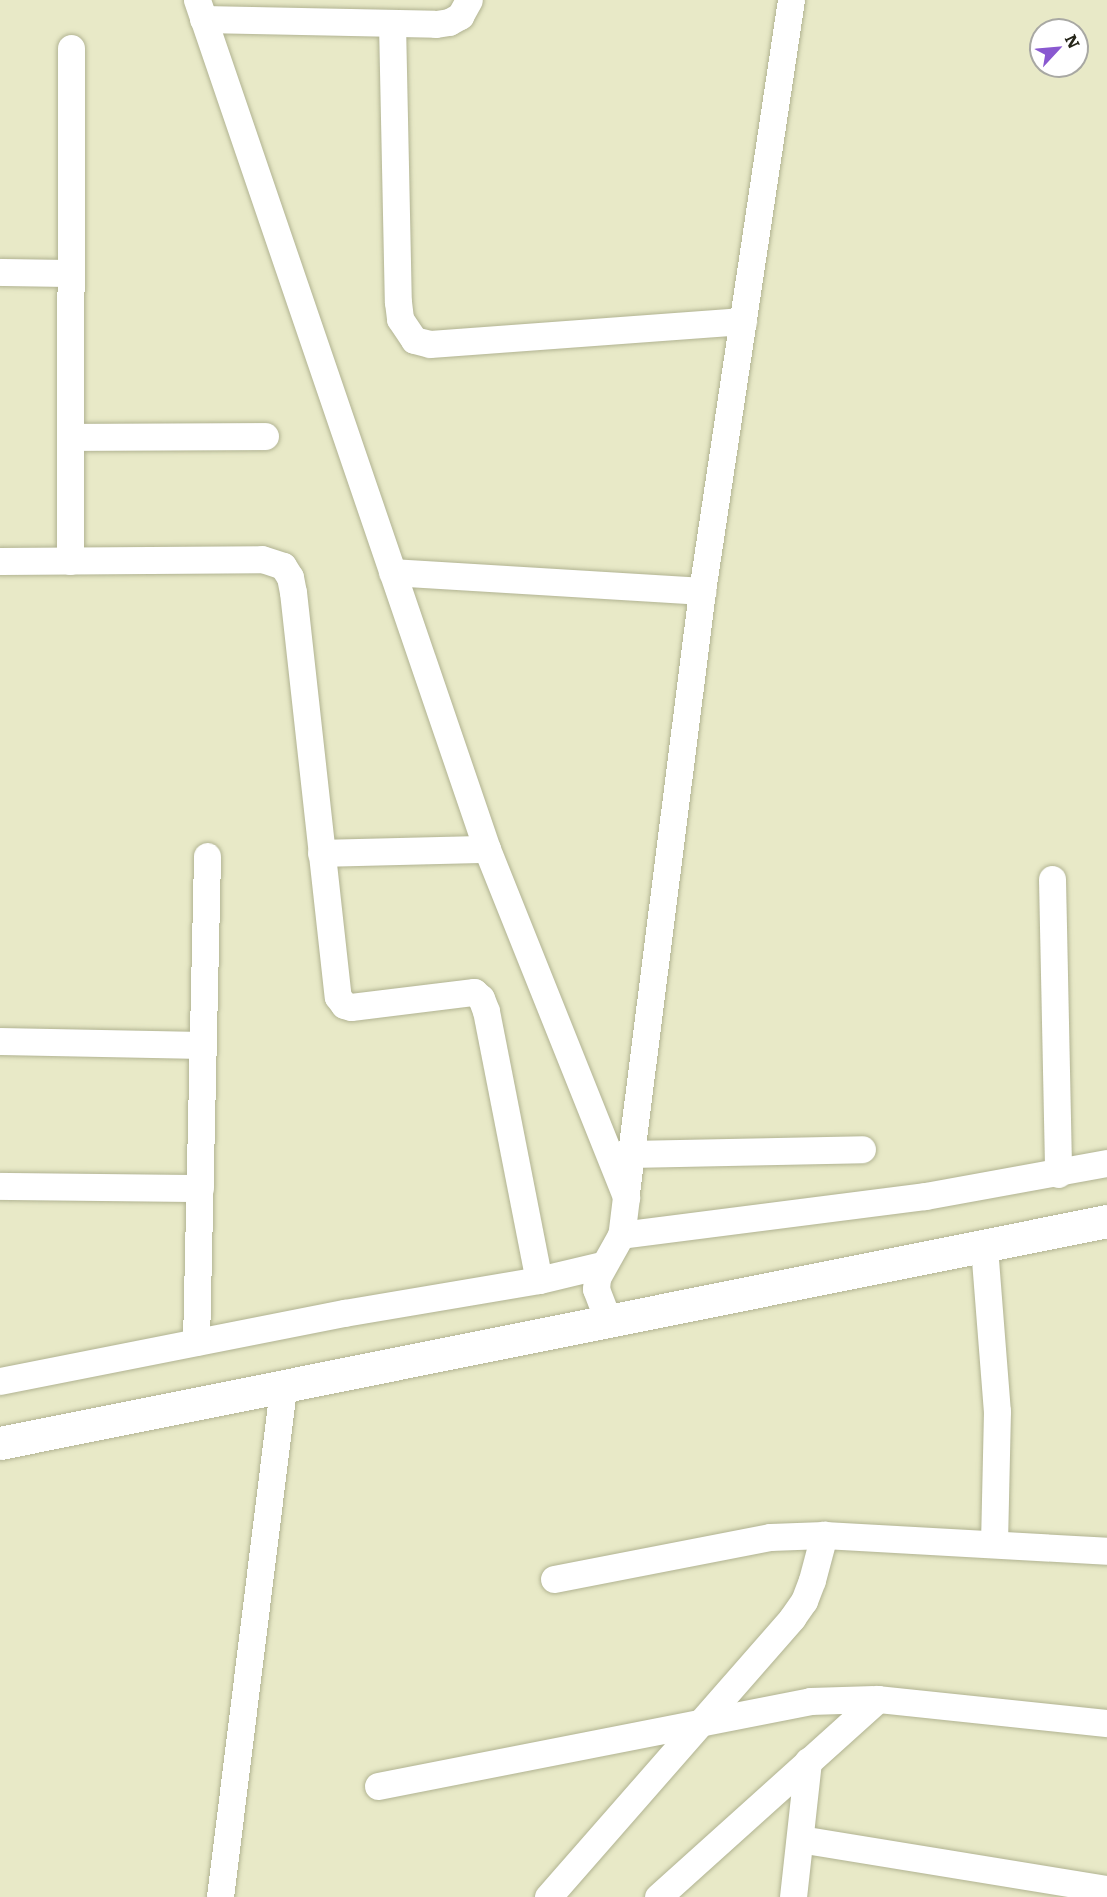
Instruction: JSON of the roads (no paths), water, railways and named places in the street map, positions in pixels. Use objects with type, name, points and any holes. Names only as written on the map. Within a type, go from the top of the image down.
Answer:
[{"type":"street","points":[[470,0],[460,16],[449,22],[392,23],[200,10],[487,849],[626,1197]]},
{"type":"street","points":[[603,1297],[621,1235],[702,591],[791,0]]},
{"type":"street","points":[[392,23],[398,302],[400,319],[414,340],[429,344],[743,321]]},
{"type":"street","points":[[70,561],[71,48]]},
{"type":"street","points":[[0,272],[70,273]]},
{"type":"street","points":[[70,437],[265,436]]},
{"type":"street","points":[[0,561],[262,559],[283,566],[290,577],[293,592],[336,991],[344,1005],[351,1007],[474,992],[481,999],[486,1011],[539,1280]]},
{"type":"street","points":[[392,572],[702,591]]},
{"type":"street","points":[[321,853],[487,849]]},
{"type":"street","points":[[196,1342],[207,856]]},
{"type":"street","points":[[1052,879],[1058,1174]]},
{"type":"street","points":[[0,1041],[202,1045]]},
{"type":"street","points":[[631,1154],[862,1149]]},
{"type":"street","points":[[621,1235],[925,1196],[1058,1174],[1107,1163]]},
{"type":"street","points":[[0,1186],[200,1188]]},
{"type":"street","points":[[0,1443],[283,1388],[603,1297],[984,1246],[1107,1221]]},
{"type":"street","points":[[984,1246],[997,1411],[994,1543]]},
{"type":"street","points":[[0,1381],[344,1313],[539,1280],[603,1297]]},
{"type":"street","points":[[220,1897],[283,1388]]},
{"type":"street","points":[[548,1897],[804,1601],[824,1535]]},
{"type":"street","points":[[554,1579],[770,1537],[824,1535],[1107,1551]]},
{"type":"street","points":[[378,1786],[697,1725],[783,1704],[847,1698],[1107,1723]]},
{"type":"street","points":[[658,1897],[878,1700]]},
{"type":"street","points":[[793,1897],[808,1761]]},
{"type":"street","points":[[800,1839],[1107,1889]]}]
